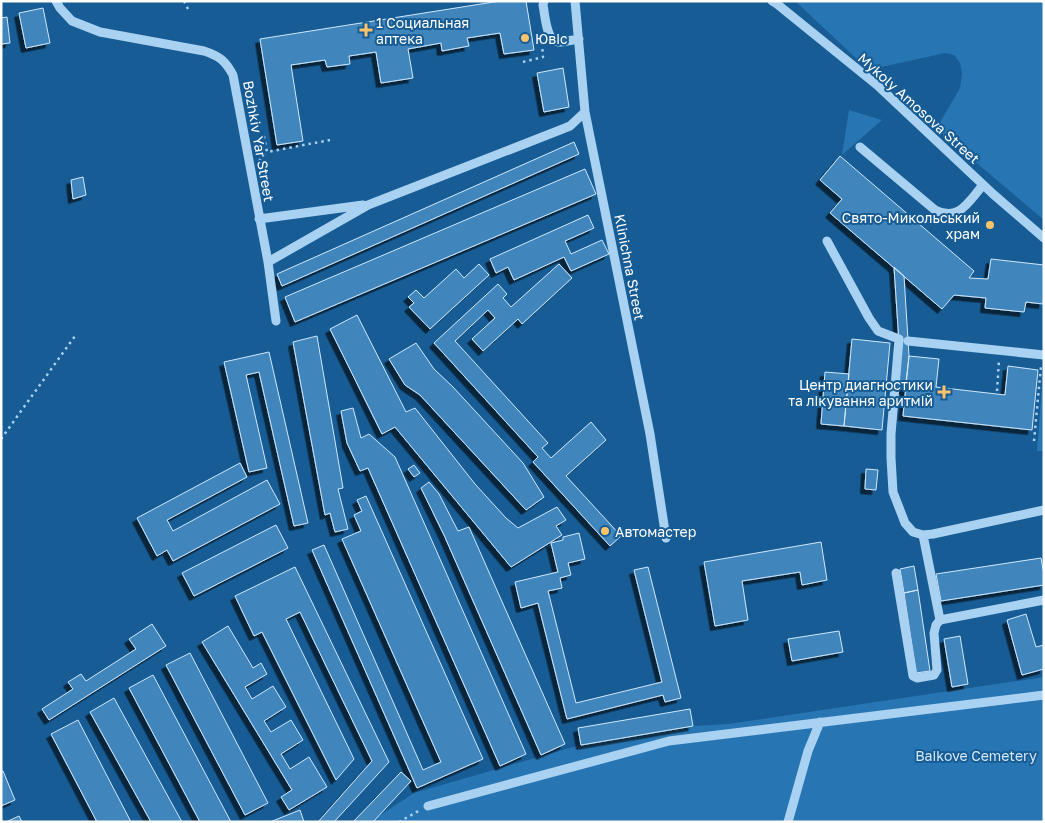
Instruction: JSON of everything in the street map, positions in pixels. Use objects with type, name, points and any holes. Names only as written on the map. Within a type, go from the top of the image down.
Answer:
[{"type":"street","name":"Bozhkiv Yar Street","points":[[56,1],[72,21],[100,32],[204,51],[222,59],[228,67],[232,75],[268,262],[276,321]]},
{"type":"street","points":[[544,1],[548,33],[554,41],[579,39]]},
{"type":"street","name":"Klinichna Street","points":[[575,1],[585,112],[650,434],[666,538]]},
{"type":"street","name":"Mykoly Amosova Street","points":[[772,1],[876,85],[983,185],[1044,238]]},
{"type":"street","points":[[268,262],[368,205],[570,126],[585,112]]},
{"type":"street","points":[[860,147],[935,210],[944,214],[953,214],[960,211],[983,185]]},
{"type":"street","points":[[259,220],[368,205]]},
{"type":"street","points":[[827,242],[878,331],[899,339],[891,434],[891,458],[893,492],[905,523],[913,532],[923,535],[1044,510]]},
{"type":"street","points":[[908,341],[1043,354]]},
{"type":"street","points":[[923,535],[940,620]]},
{"type":"street","points":[[896,573],[913,676],[917,678],[934,675],[937,670],[934,633],[936,625],[940,620],[1044,600]]},
{"type":"street","points":[[428,806],[669,740],[1044,695]]},
{"type":"street","points":[[788,822],[808,751],[820,722]]},
{"type":"path","points":[[184,1],[188,9]]},
{"type":"path","points":[[524,62],[543,57],[541,44],[548,33]]},
{"type":"path","points":[[264,136],[267,152],[330,140]]},
{"type":"path","points":[[1,439],[75,336]]},
{"type":"path","points":[[1034,441],[1043,354]]},
{"type":"path","points":[[997,391],[1000,358]]},
{"type":"path","points":[[399,822],[428,806]]},
{"type":"green space","points":[[795,1],[1044,1],[1044,220],[940,132],[939,124],[960,88],[962,73],[960,63],[954,55],[945,53],[870,68],[859,61]]},
{"type":"green space","points":[[849,110],[882,120],[842,155]]},
{"type":"green space","points":[[1044,357],[1044,451],[1037,451]]},
{"type":"green space","name":"Baikove Cemetery","points":[[1044,677],[1044,822],[372,822],[414,793],[580,745],[694,726],[728,724]]},
{"type":"building","points":[[500,1],[526,1],[534,50],[504,54],[500,33],[467,38],[469,46],[442,51],[441,43],[408,49],[413,78],[381,83],[376,52],[349,56],[350,64],[327,67],[325,60],[291,65],[303,141],[277,145],[260,39]]},
{"type":"building","points":[[43,8],[50,43],[26,48],[19,13]]},
{"type":"building","points":[[7,17],[10,43],[1,44],[1,18]]},
{"type":"building","points":[[563,68],[569,107],[544,112],[537,73]]},
{"type":"building","points":[[574,142],[579,154],[282,286],[277,274]]},
{"type":"building","points":[[840,156],[974,271],[969,278],[988,279],[991,259],[1044,265],[1043,304],[1026,302],[1024,312],[985,308],[986,298],[954,295],[942,309],[830,213],[842,199],[820,180]]},
{"type":"building","points":[[585,169],[596,194],[295,322],[285,297]]},
{"type":"building","points":[[83,177],[86,195],[73,199],[71,180]]},
{"type":"building","points":[[588,215],[594,228],[565,241],[571,254],[602,240],[609,254],[571,271],[564,257],[514,280],[508,267],[496,273],[490,259]]},
{"type":"building","points":[[479,264],[489,275],[430,329],[409,307],[414,303],[408,297],[416,290],[424,298],[456,269],[464,278]]},
{"type":"building","points":[[559,264],[572,278],[522,324],[518,319],[483,351],[472,339],[495,318],[488,310],[455,341],[548,443],[542,448],[551,458],[591,422],[606,440],[566,476],[621,536],[610,546],[533,462],[538,457],[434,343],[498,284],[507,294],[503,298],[511,307]]},
{"type":"building","points":[[894,267],[904,276],[909,356],[905,390],[897,388],[900,357]]},
{"type":"building","points":[[357,315],[406,412],[415,408],[475,484],[506,518],[518,528],[557,507],[566,520],[556,526],[562,535],[511,567],[395,427],[382,434],[330,329]]},
{"type":"building","points":[[317,336],[343,488],[338,489],[348,529],[335,532],[330,513],[325,515],[293,342]]},
{"type":"building","points":[[852,339],[890,343],[882,430],[844,426]]},
{"type":"building","points":[[416,343],[434,369],[523,463],[544,497],[526,510],[420,395],[405,385],[389,359]]},
{"type":"building","points":[[269,352],[308,523],[294,526],[259,372],[246,375],[267,468],[249,472],[224,362]]},
{"type":"building","name":"Центр диагностики та лікування аритмій","points":[[909,356],[939,359],[936,387],[1005,395],[1008,366],[1038,370],[1032,430],[903,416]]},
{"type":"building","points":[[825,372],[849,374],[844,426],[821,424]]},
{"type":"building","points":[[353,408],[361,438],[369,434],[395,457],[526,754],[500,766],[368,468],[360,471],[347,443],[341,411]]},
{"type":"building","points":[[240,463],[247,477],[167,520],[173,531],[267,480],[280,504],[173,561],[167,550],[157,556],[137,518]]},
{"type":"building","points":[[414,465],[420,473],[414,477],[408,469]]},
{"type":"building","points":[[866,469],[878,470],[876,490],[865,489]]},
{"type":"building","points":[[429,482],[439,494],[458,531],[469,527],[565,744],[541,755],[444,535],[421,488]]},
{"type":"building","points":[[366,496],[483,759],[417,788],[312,550],[324,545],[423,770],[441,762],[342,539],[361,531],[354,515],[362,511],[357,500]]},
{"type":"building","points":[[276,525],[288,548],[194,596],[182,573]]},
{"type":"building","points":[[579,533],[585,559],[568,563],[571,575],[560,578],[562,588],[548,591],[576,703],[662,682],[634,570],[648,567],[681,698],[665,702],[663,695],[567,719],[538,603],[521,608],[515,582],[558,572],[551,543],[563,540],[563,537]]},
{"type":"building","points":[[821,542],[827,580],[802,585],[800,572],[742,581],[748,620],[715,626],[704,562]]},
{"type":"building","points":[[1041,558],[1044,585],[941,601],[936,574]]},
{"type":"building","points":[[914,566],[918,590],[904,593],[900,569]]},
{"type":"building","points":[[295,567],[389,762],[334,822],[318,822],[372,761],[300,612],[286,619],[354,759],[336,780],[262,632],[254,636],[235,596]]},
{"type":"building","points":[[918,590],[930,671],[916,673],[904,593]]},
{"type":"building","points":[[1026,614],[1036,647],[1044,645],[1044,669],[1022,675],[1007,620]]},
{"type":"building","points":[[152,624],[166,646],[49,720],[42,709],[73,689],[68,682],[81,674],[86,681],[136,649],[129,639]]},
{"type":"building","points":[[228,626],[253,668],[261,663],[267,674],[245,687],[252,699],[273,686],[286,707],[264,721],[271,732],[291,720],[303,740],[281,754],[290,769],[309,757],[327,787],[289,810],[281,797],[292,790],[202,642]]},
{"type":"building","points":[[839,631],[843,652],[792,661],[788,639]]},
{"type":"building","points":[[960,636],[968,684],[952,687],[944,639]]},
{"type":"building","points":[[190,653],[268,803],[245,815],[166,665]]},
{"type":"building","points":[[153,675],[231,822],[200,822],[129,688]]},
{"type":"building","points":[[114,698],[182,822],[151,822],[90,712]]},
{"type":"building","points":[[690,709],[693,726],[581,745],[578,728]]},
{"type":"building","points":[[78,720],[131,822],[97,822],[51,734]]},
{"type":"building","points":[[3,771],[15,800],[1,806],[1,772]]},
{"type":"building","points":[[401,772],[411,781],[373,822],[353,822]]},
{"type":"building","points":[[300,810],[304,822],[270,822]]},
{"type":"building","points":[[19,816],[22,822],[6,822]]},
{"type":"place","name":"1 Социальная аптека","points":[[366,30]]},
{"type":"place","name":"Ювіс","points":[[525,38]]},
{"type":"place","name":"Свято-Микольський храм","points":[[990,225]]},
{"type":"place","name":"Центр диагностики та лікування аритмій","points":[[944,392]]},
{"type":"place","name":"Автомастер","points":[[605,531]]}]
